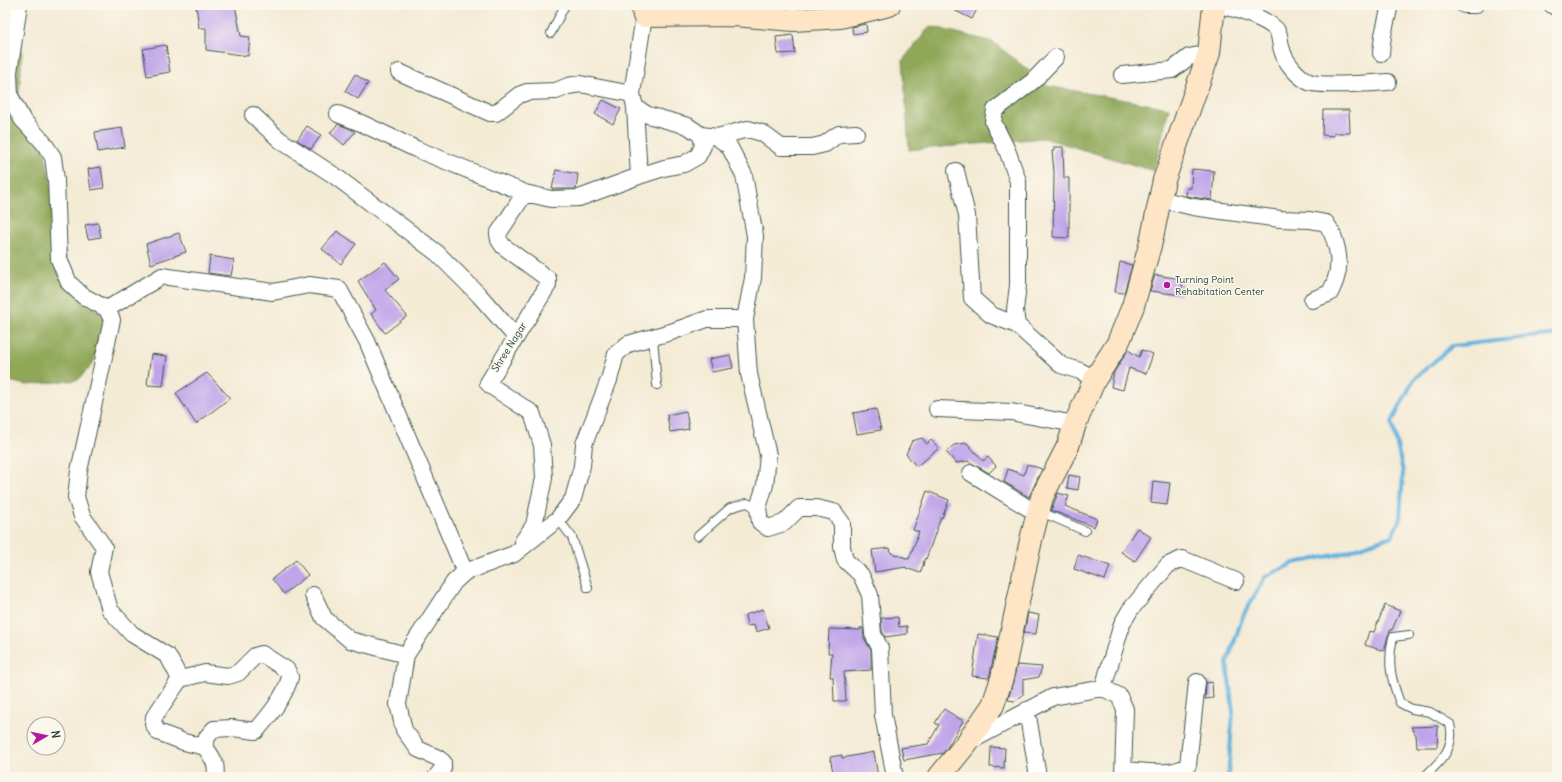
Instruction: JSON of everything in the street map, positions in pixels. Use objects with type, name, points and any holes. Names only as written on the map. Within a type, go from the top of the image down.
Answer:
[{"type":"street","points":[[19,5],[10,72],[10,96],[22,118],[43,142],[53,157],[56,180],[58,259],[69,283],[83,296],[107,309],[112,320],[86,435],[76,497],[82,516],[104,547],[99,572],[110,610],[132,634],[168,656],[180,679]]},
{"type":"street","points":[[639,176],[634,101],[643,10],[794,20],[840,16],[890,5]]},
{"type":"street","points":[[939,777],[966,744],[993,705],[1002,678],[1042,497],[1068,446],[1075,424],[1095,379],[1118,343],[1133,306],[1151,242],[1164,180],[1209,53],[1214,5]]},
{"type":"street","points":[[1218,5],[1231,8],[1270,24],[1278,33],[1282,52],[1291,67],[1309,82],[1330,84],[1388,82]]},
{"type":"street","points":[[1381,53],[1383,35],[1390,5]]},
{"type":"street","points":[[1464,5],[1475,5]]},
{"type":"street","points":[[1552,5],[1557,8]]},
{"type":"street","points":[[1122,75],[1172,70],[1189,57],[1209,53]]},
{"type":"street","points":[[1017,325],[1015,310],[1018,285],[1018,181],[1007,150],[993,122],[995,110],[1032,81],[1056,57]]},
{"type":"street","points":[[399,72],[490,113],[496,113],[518,95],[523,93],[556,90],[580,84],[634,101],[648,115],[688,126],[701,135],[717,138],[729,146],[744,175],[755,236],[753,278],[745,319],[749,374],[768,455],[765,485],[758,508],[760,522],[768,528],[784,523],[799,508],[816,508],[834,512],[842,523],[842,547],[845,560],[861,575],[870,595],[873,634],[880,648],[883,715],[895,777]]},
{"type":"street","points":[[338,114],[361,123],[416,149],[525,193],[551,199],[579,198],[639,176],[664,168],[684,164],[698,156],[703,146],[701,135]]},
{"type":"street","points":[[253,115],[280,140],[335,176],[437,253],[479,295],[516,336]]},
{"type":"street","points":[[717,138],[748,129],[762,133],[781,147],[812,147],[825,144],[839,134],[856,133]]},
{"type":"street","points":[[956,171],[967,216],[972,298],[991,315],[1017,325],[1061,366],[1080,371],[1095,379]]},
{"type":"street","name":"Shree Nagar","points":[[514,554],[534,525],[544,478],[542,445],[532,413],[488,383],[548,285],[548,279],[503,246],[499,240],[498,234],[525,193]]},
{"type":"street","points":[[1160,198],[1193,207],[1280,219],[1310,220],[1326,223],[1333,233],[1338,257],[1337,277],[1330,292],[1312,300]]},
{"type":"street","points":[[107,309],[162,276],[273,292],[309,285],[339,289],[367,341],[465,572]]},
{"type":"street","points":[[436,777],[442,768],[443,762],[438,758],[418,749],[404,730],[398,704],[406,655],[454,582],[465,572],[514,554],[558,519],[573,499],[582,466],[584,444],[609,380],[616,354],[628,344],[707,319],[745,319]]},
{"type":"street","points":[[937,408],[1011,412],[1075,424]]},
{"type":"street","points":[[971,473],[1038,513]]},
{"type":"street","points":[[1103,688],[1122,624],[1130,610],[1144,592],[1168,565],[1182,560],[1236,581]]},
{"type":"street","points":[[314,595],[324,618],[350,640],[406,655]]},
{"type":"street","points":[[205,747],[207,736],[214,729],[232,728],[256,731],[267,718],[288,685],[290,677],[287,670],[262,654],[255,656],[238,673],[228,676],[205,673],[180,679],[154,717],[153,724],[158,732],[184,742],[205,747],[214,759],[217,770],[215,777]]},
{"type":"street","points":[[966,744],[1052,697],[1103,688],[1119,696],[1125,708],[1123,773],[1167,772],[1182,770],[1188,765],[1197,682]]},
{"type":"street","points":[[1028,710],[1038,777]]},
{"type":"lane","points":[[551,33],[565,5]]},
{"type":"lane","points":[[653,337],[657,385]]},
{"type":"lane","points":[[698,536],[730,508],[748,503],[758,508]]},
{"type":"lane","points":[[1038,513],[1085,531]]},
{"type":"lane","points":[[558,519],[572,537],[588,588]]},
{"type":"lane","points":[[1409,635],[1393,637],[1389,653],[1392,680],[1400,704],[1412,709],[1430,712],[1450,724],[1453,734],[1450,747],[1440,762],[1424,777]]},
{"type":"green space","points":[[5,5],[18,5],[18,33],[22,51],[19,95],[41,135],[66,258],[82,293],[108,322],[93,363],[78,380],[26,385],[5,380]]},
{"type":"green space","points":[[930,26],[993,42],[1048,86],[1169,108],[1154,171],[1044,138],[909,150],[903,60]]},
{"type":"building","points":[[196,5],[235,5],[241,36],[250,37],[248,56],[206,50],[206,28],[199,28]]},
{"type":"building","points":[[944,5],[979,5],[972,19]]},
{"type":"building","points":[[866,24],[867,32],[853,34],[852,27]]},
{"type":"building","points":[[793,35],[795,53],[778,54],[776,37]]},
{"type":"building","points":[[166,45],[170,72],[147,76],[143,49]]},
{"type":"building","points":[[355,74],[368,83],[358,99],[345,91]]},
{"type":"building","points":[[603,100],[621,109],[613,124],[595,114]]},
{"type":"building","points":[[1323,110],[1349,110],[1350,133],[1334,133],[1334,136],[1322,135]]},
{"type":"building","points":[[338,124],[355,132],[344,145],[330,133]]},
{"type":"building","points":[[307,126],[321,135],[311,149],[297,140]]},
{"type":"building","points":[[122,128],[125,147],[98,152],[95,132]]},
{"type":"building","points":[[1054,147],[1063,147],[1064,178],[1069,178],[1069,238],[1053,237],[1054,172],[1052,151],[1054,151]]},
{"type":"building","points":[[101,167],[104,188],[91,190],[88,169]]},
{"type":"building","points":[[1192,169],[1214,171],[1212,200],[1186,196],[1187,188],[1191,188]]},
{"type":"building","points":[[556,170],[578,174],[576,189],[552,189]]},
{"type":"building","points":[[98,223],[101,237],[88,239],[85,225]]},
{"type":"building","points":[[337,231],[356,244],[341,264],[322,249]]},
{"type":"building","points":[[179,233],[186,252],[151,264],[146,244]]},
{"type":"building","points":[[210,256],[234,260],[231,276],[208,273]]},
{"type":"building","points":[[385,262],[399,279],[385,290],[407,316],[385,333],[371,314],[376,310],[358,281]]},
{"type":"building","points":[[1120,262],[1132,265],[1124,293],[1115,292]]},
{"type":"building","name":"Turning Point Rehabitation Center","points":[[1155,275],[1183,279],[1181,295],[1150,291]]},
{"type":"building","points":[[1128,350],[1139,357],[1142,350],[1153,354],[1146,374],[1129,368],[1123,390],[1111,387],[1114,372]]},
{"type":"building","points":[[151,354],[167,356],[163,386],[147,385]]},
{"type":"building","points":[[730,355],[733,368],[712,372],[709,359]]},
{"type":"building","points":[[207,373],[230,398],[196,424],[176,393]]},
{"type":"building","points":[[876,409],[881,430],[857,434],[853,413]]},
{"type":"building","points":[[686,411],[689,429],[670,432],[667,415]]},
{"type":"building","points":[[922,438],[927,444],[931,440],[939,448],[916,466],[906,454],[912,441]]},
{"type":"building","points":[[967,443],[983,461],[988,457],[996,466],[989,473],[968,461],[956,463],[946,452],[954,445]]},
{"type":"building","points":[[1027,464],[1042,469],[1029,497],[1004,482],[1008,469],[1024,475]]},
{"type":"building","points":[[1069,475],[1080,477],[1078,490],[1067,488]]},
{"type":"building","points":[[1153,481],[1170,483],[1167,505],[1151,503]]},
{"type":"building","points":[[927,491],[949,500],[920,573],[906,567],[875,572],[872,550],[890,548],[891,553],[909,559],[919,532],[913,530]]},
{"type":"building","points":[[1058,493],[1069,496],[1065,506],[1097,519],[1094,527],[1051,510]]},
{"type":"building","points":[[1137,528],[1151,537],[1135,561],[1121,552]]},
{"type":"building","points":[[1078,555],[1110,566],[1105,580],[1074,569]]},
{"type":"building","points":[[296,560],[308,575],[284,594],[272,579]]},
{"type":"building","points":[[1385,605],[1400,611],[1388,636],[1384,651],[1365,645],[1369,631],[1374,632]]},
{"type":"building","points":[[763,609],[769,628],[756,632],[754,625],[747,626],[745,615]]},
{"type":"building","points":[[1028,613],[1039,615],[1036,634],[1024,633]]},
{"type":"building","points":[[898,617],[899,627],[907,626],[907,634],[885,637],[882,631],[881,618]]},
{"type":"building","points":[[860,628],[863,628],[864,638],[871,650],[871,670],[844,672],[846,701],[834,701],[833,677],[830,677],[832,653],[828,653],[829,629],[860,630]]},
{"type":"building","points":[[978,634],[998,637],[989,678],[972,676]]},
{"type":"building","points":[[1017,665],[1042,667],[1039,677],[1023,680],[1023,695],[1015,701],[1008,700]]},
{"type":"building","points":[[1212,682],[1213,698],[1205,699],[1206,683]]},
{"type":"building","points":[[944,709],[963,721],[947,748],[943,753],[904,760],[901,748],[928,744],[939,725],[935,723]]},
{"type":"building","points":[[1438,726],[1437,747],[1417,747],[1416,735],[1411,727]]},
{"type":"building","points":[[991,747],[1005,748],[1004,768],[990,767]]},
{"type":"building","points":[[874,752],[878,777],[834,777],[830,757],[842,755],[842,758]]},
{"type":"waterway","points":[[1228,777],[1233,712],[1227,663],[1243,616],[1265,577],[1294,563],[1340,554],[1392,536],[1400,519],[1403,472],[1392,422],[1414,379],[1452,346],[1557,334]]},
{"type":"place","name":"Turning Point Rehabitation Center","points":[[1167,285]]}]
